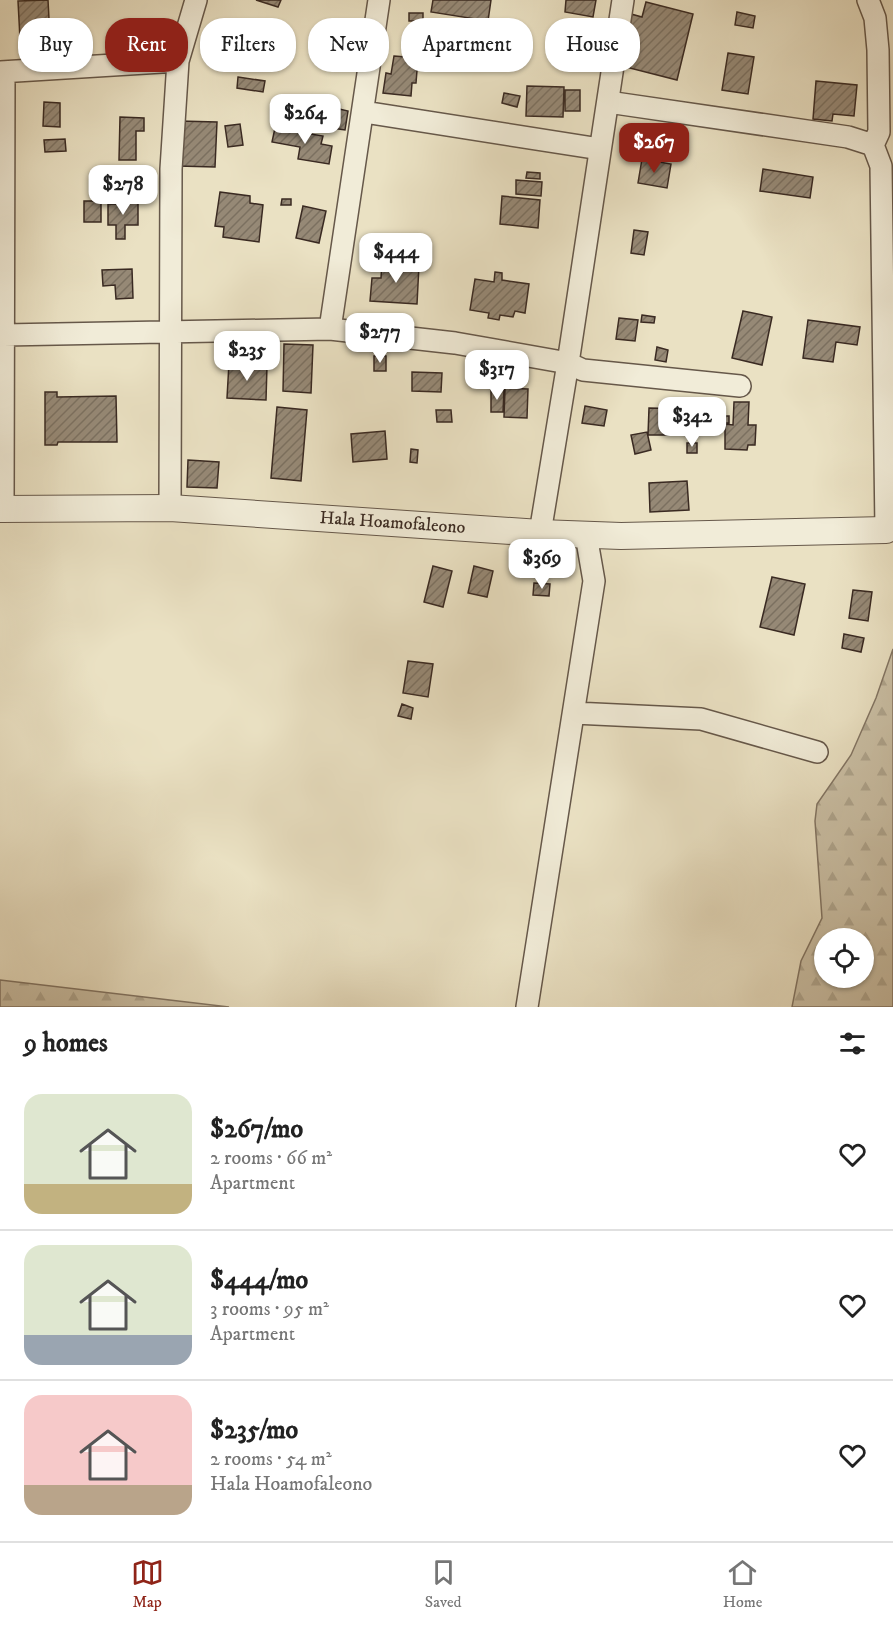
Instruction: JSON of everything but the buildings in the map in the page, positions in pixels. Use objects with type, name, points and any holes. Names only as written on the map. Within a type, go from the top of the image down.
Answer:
[{"type":"street","points":[[188,27],[196,0]]},
{"type":"street","points":[[330,329],[379,0]]},
{"type":"street","points":[[540,533],[623,0]]},
{"type":"street","points":[[868,0],[875,18],[878,50],[879,132],[873,145],[881,166],[882,185],[890,529]]},
{"type":"street","points":[[2,509],[4,335],[2,72],[105,66]]},
{"type":"street","points":[[170,508],[171,168],[177,72]]},
{"type":"street","points":[[608,102],[848,137],[873,145]]},
{"type":"street","points":[[364,112],[600,149]]},
{"type":"street","points":[[4,335],[330,329],[455,343],[568,363],[583,370],[740,386]]},
{"type":"street","name":"Hala Hoamofaleono","points":[[2,509],[170,508],[586,535],[633,536],[890,529]]},
{"type":"street","points":[[526,1007],[594,581],[586,535]]},
{"type":"street","points":[[574,712],[701,719],[817,752]]},
{"type":"green space","points":[[893,649],[893,1007],[792,1007],[801,961],[814,934],[814,988],[874,988],[874,928],[817,928],[822,918],[815,821],[817,804],[851,755],[876,698]]},
{"type":"green space","points":[[0,980],[229,1007],[0,1007]]}]
